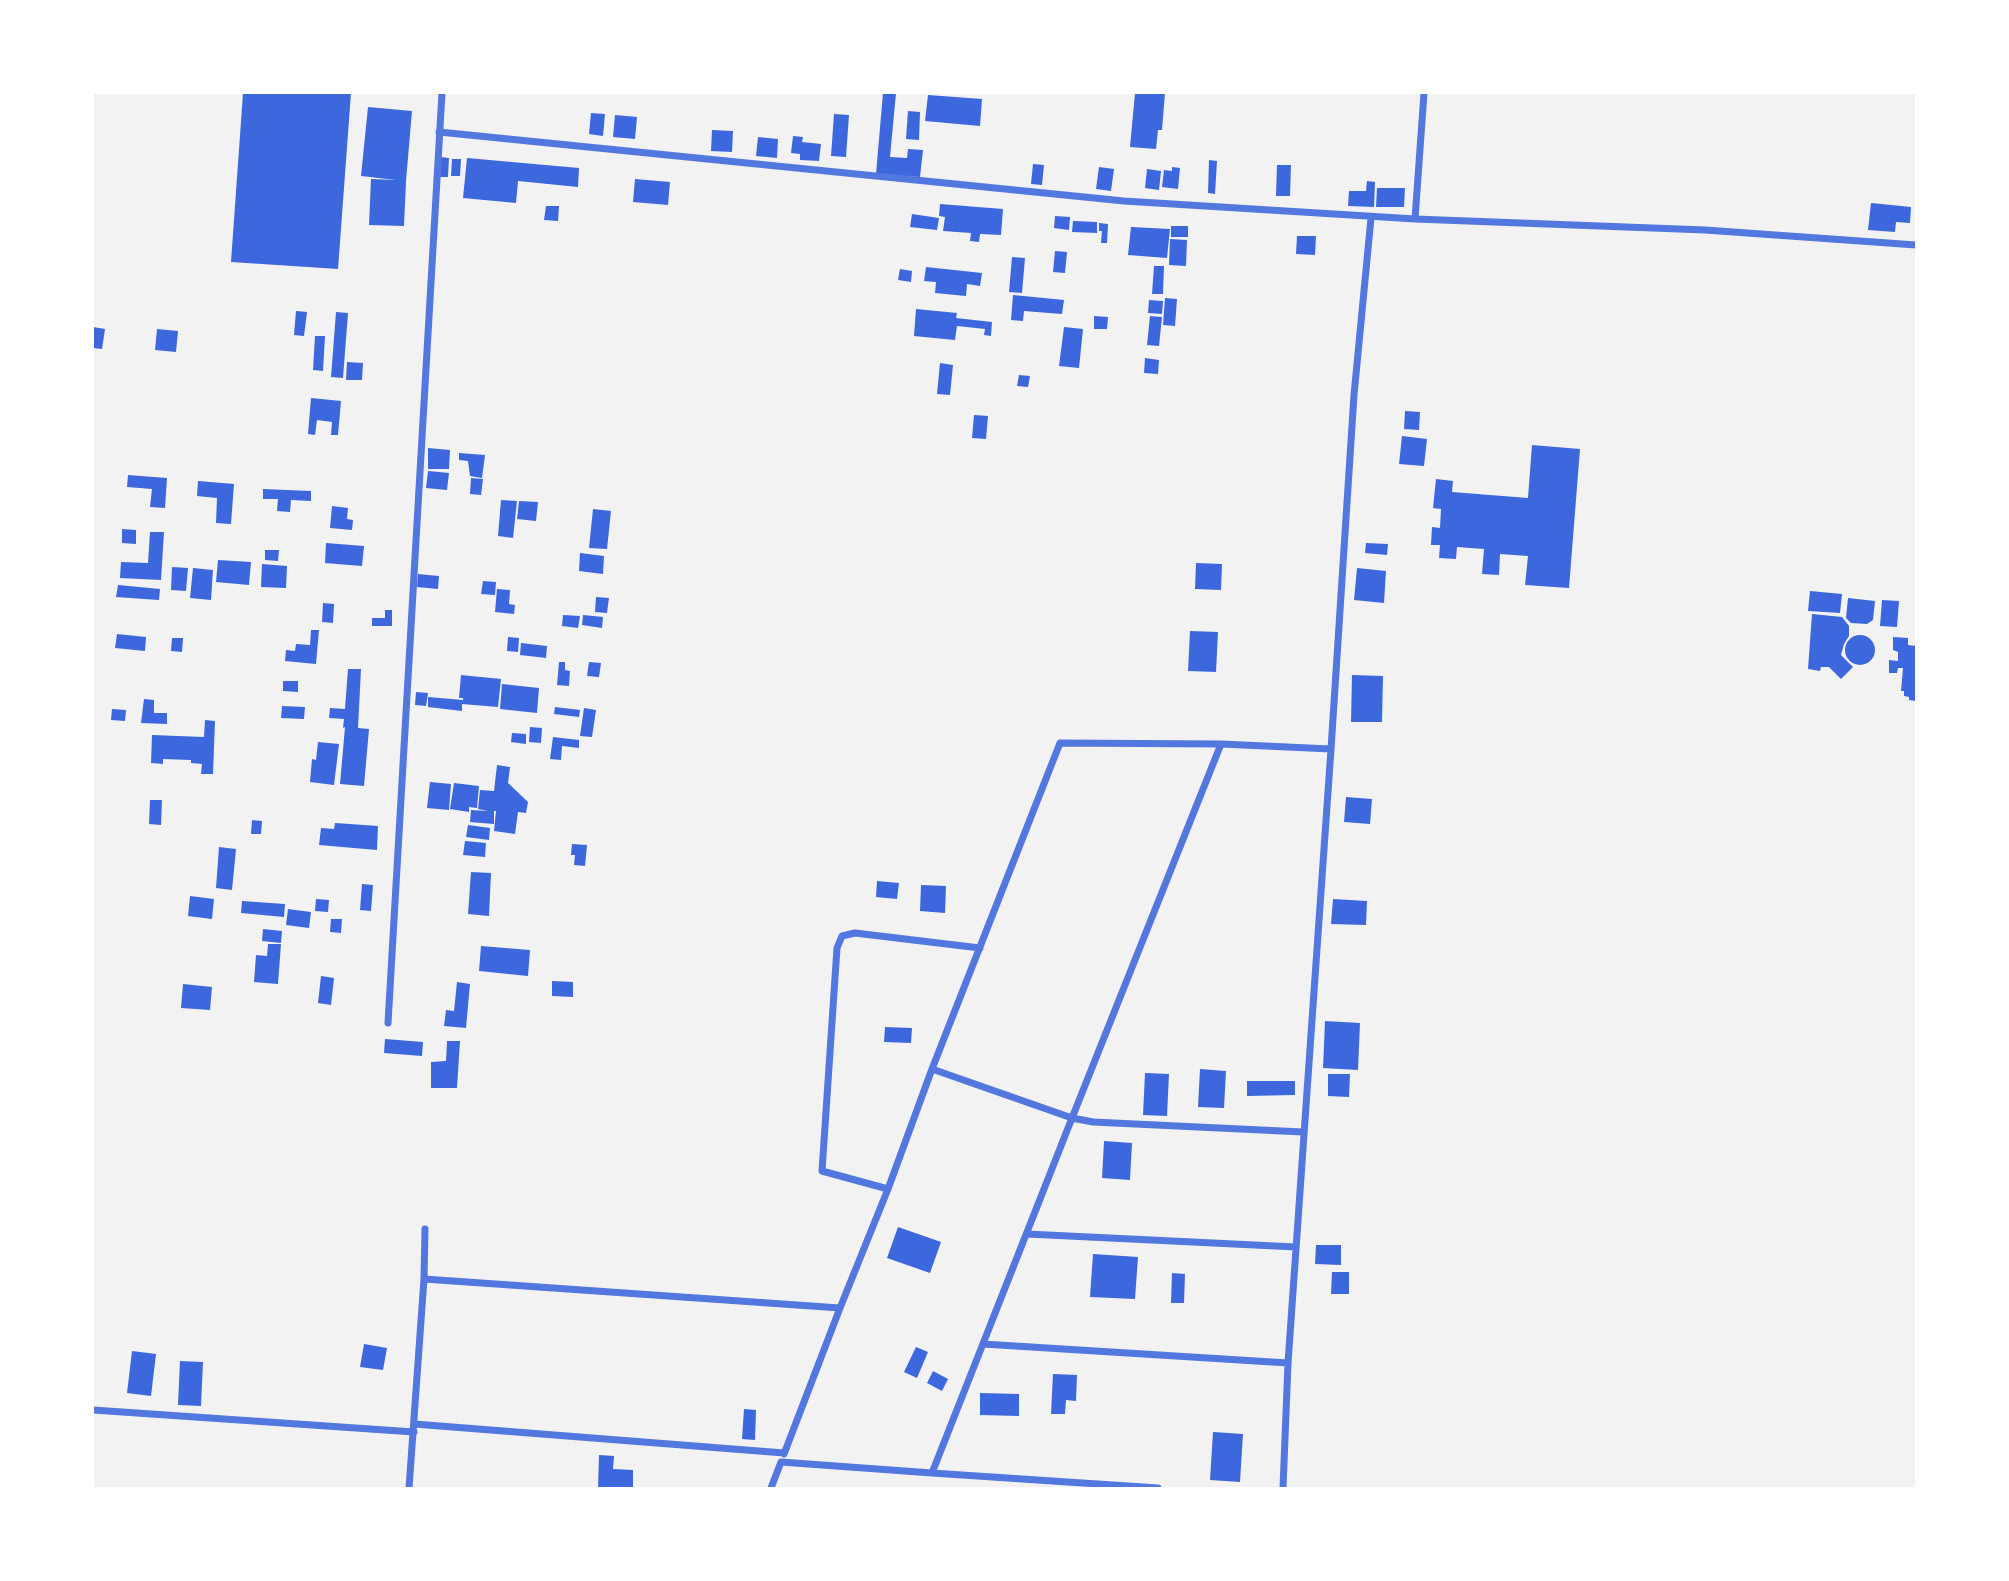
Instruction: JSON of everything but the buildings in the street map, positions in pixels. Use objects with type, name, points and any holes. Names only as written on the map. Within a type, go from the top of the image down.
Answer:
[{"type":"street","points":[[388,1023],[442,93]]},
{"type":"street","points":[[1415,219],[1424,93]]},
{"type":"street","points":[[439,132],[1124,201],[1371,218],[1705,230],[1916,245]]},
{"type":"street","points":[[1283,1488],[1303,1132],[1354,395],[1371,218]]},
{"type":"street","points":[[771,1488],[1060,743],[1221,744],[1331,749]]},
{"type":"street","points":[[932,1474],[1221,744]]},
{"type":"street","points":[[888,1189],[822,1171],[837,948],[842,936],[855,933],[980,948]]},
{"type":"street","points":[[932,1069],[1072,1118],[1093,1122],[1303,1132]]},
{"type":"street","points":[[409,1488],[425,1229]]},
{"type":"street","points":[[1027,1234],[1296,1247]]},
{"type":"street","points":[[424,1279],[839,1308]]},
{"type":"street","points":[[983,1344],[1288,1363]]},
{"type":"street","points":[[93,1410],[784,1453]]},
{"type":"street","points":[[781,1462],[1158,1488]]}]
